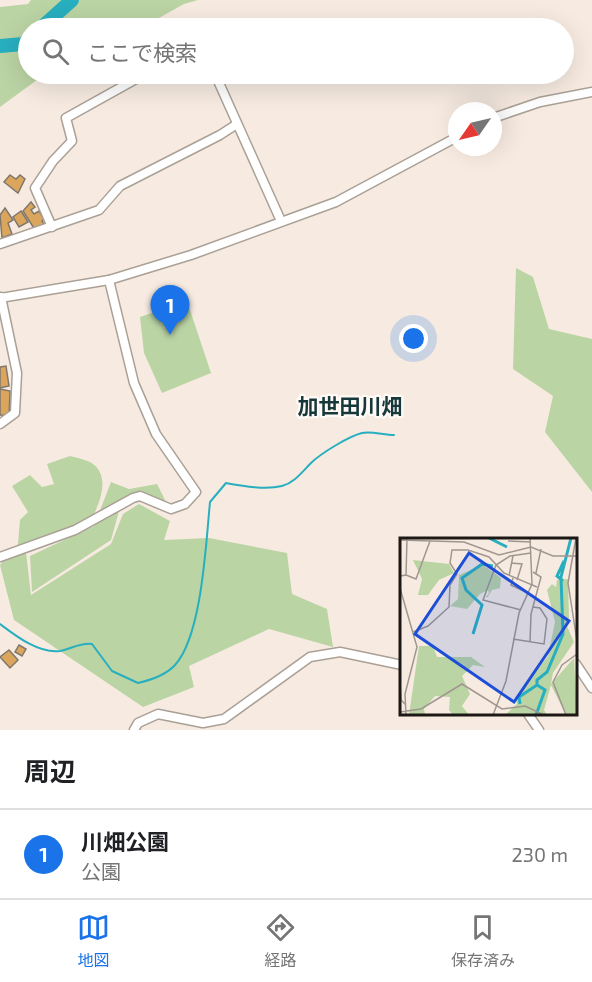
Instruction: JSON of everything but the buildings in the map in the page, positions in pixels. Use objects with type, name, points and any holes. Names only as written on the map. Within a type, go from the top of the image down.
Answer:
[{"type":"street","points":[[52,227],[34,188],[53,161],[72,141],[66,118],[127,84]]},
{"type":"street","points":[[219,84],[281,221]]},
{"type":"street","points":[[502,115],[540,102],[592,92]]},
{"type":"street","points":[[0,244],[99,210],[120,186],[237,124]]},
{"type":"street","points":[[0,424],[15,413],[16,373],[1,298],[109,280],[154,267],[336,202],[448,142]]},
{"type":"street","points":[[0,557],[75,530],[133,498],[140,496],[171,509],[185,504],[196,492],[156,434],[134,383],[109,280]]},
{"type":"street","points":[[134,730],[138,723],[158,714],[202,723],[224,719],[310,657],[340,652],[400,665]]},
{"type":"street","points":[[577,666],[592,688]]},
{"type":"street","points":[[529,715],[539,730]]},
{"type":"green space","points":[[31,0],[198,0],[184,4],[159,18],[18,18],[18,84],[31,84],[0,107],[0,7],[28,4]]},
{"type":"green space","points":[[516,268],[533,277],[549,329],[592,339],[592,492],[545,432],[553,396],[513,369]]},
{"type":"green space","points":[[187,301],[211,373],[162,393],[144,353],[140,317]]},
{"type":"green space","points":[[70,456],[91,463],[98,470],[101,476],[102,491],[92,519],[25,544],[31,595],[111,544],[123,514],[139,504],[170,521],[164,540],[209,538],[287,553],[292,594],[327,609],[333,647],[269,629],[189,666],[194,687],[143,707],[14,620],[0,565],[18,544],[20,520],[28,512],[12,486],[30,475],[42,487],[54,484],[47,464]]},
{"type":"green space","points":[[111,482],[129,489],[157,484],[166,502],[137,492],[122,500],[111,540],[32,592],[30,556],[94,526]]},
{"type":"waterway","points":[[52,18],[72,0]]},
{"type":"waterway","points":[[0,46],[18,44]]},
{"type":"waterway","points":[[0,624],[28,643],[44,650],[60,651],[92,644],[112,671],[138,683],[158,677],[175,665],[191,633],[201,588],[210,502],[226,483],[261,488],[286,485],[321,455],[356,435],[366,433],[394,435]]},
{"type":"place","name":"川畑公園","points":[[170,335]]},
{"type":"district","name":"加世田川畑","points":[[350,405]]}]
